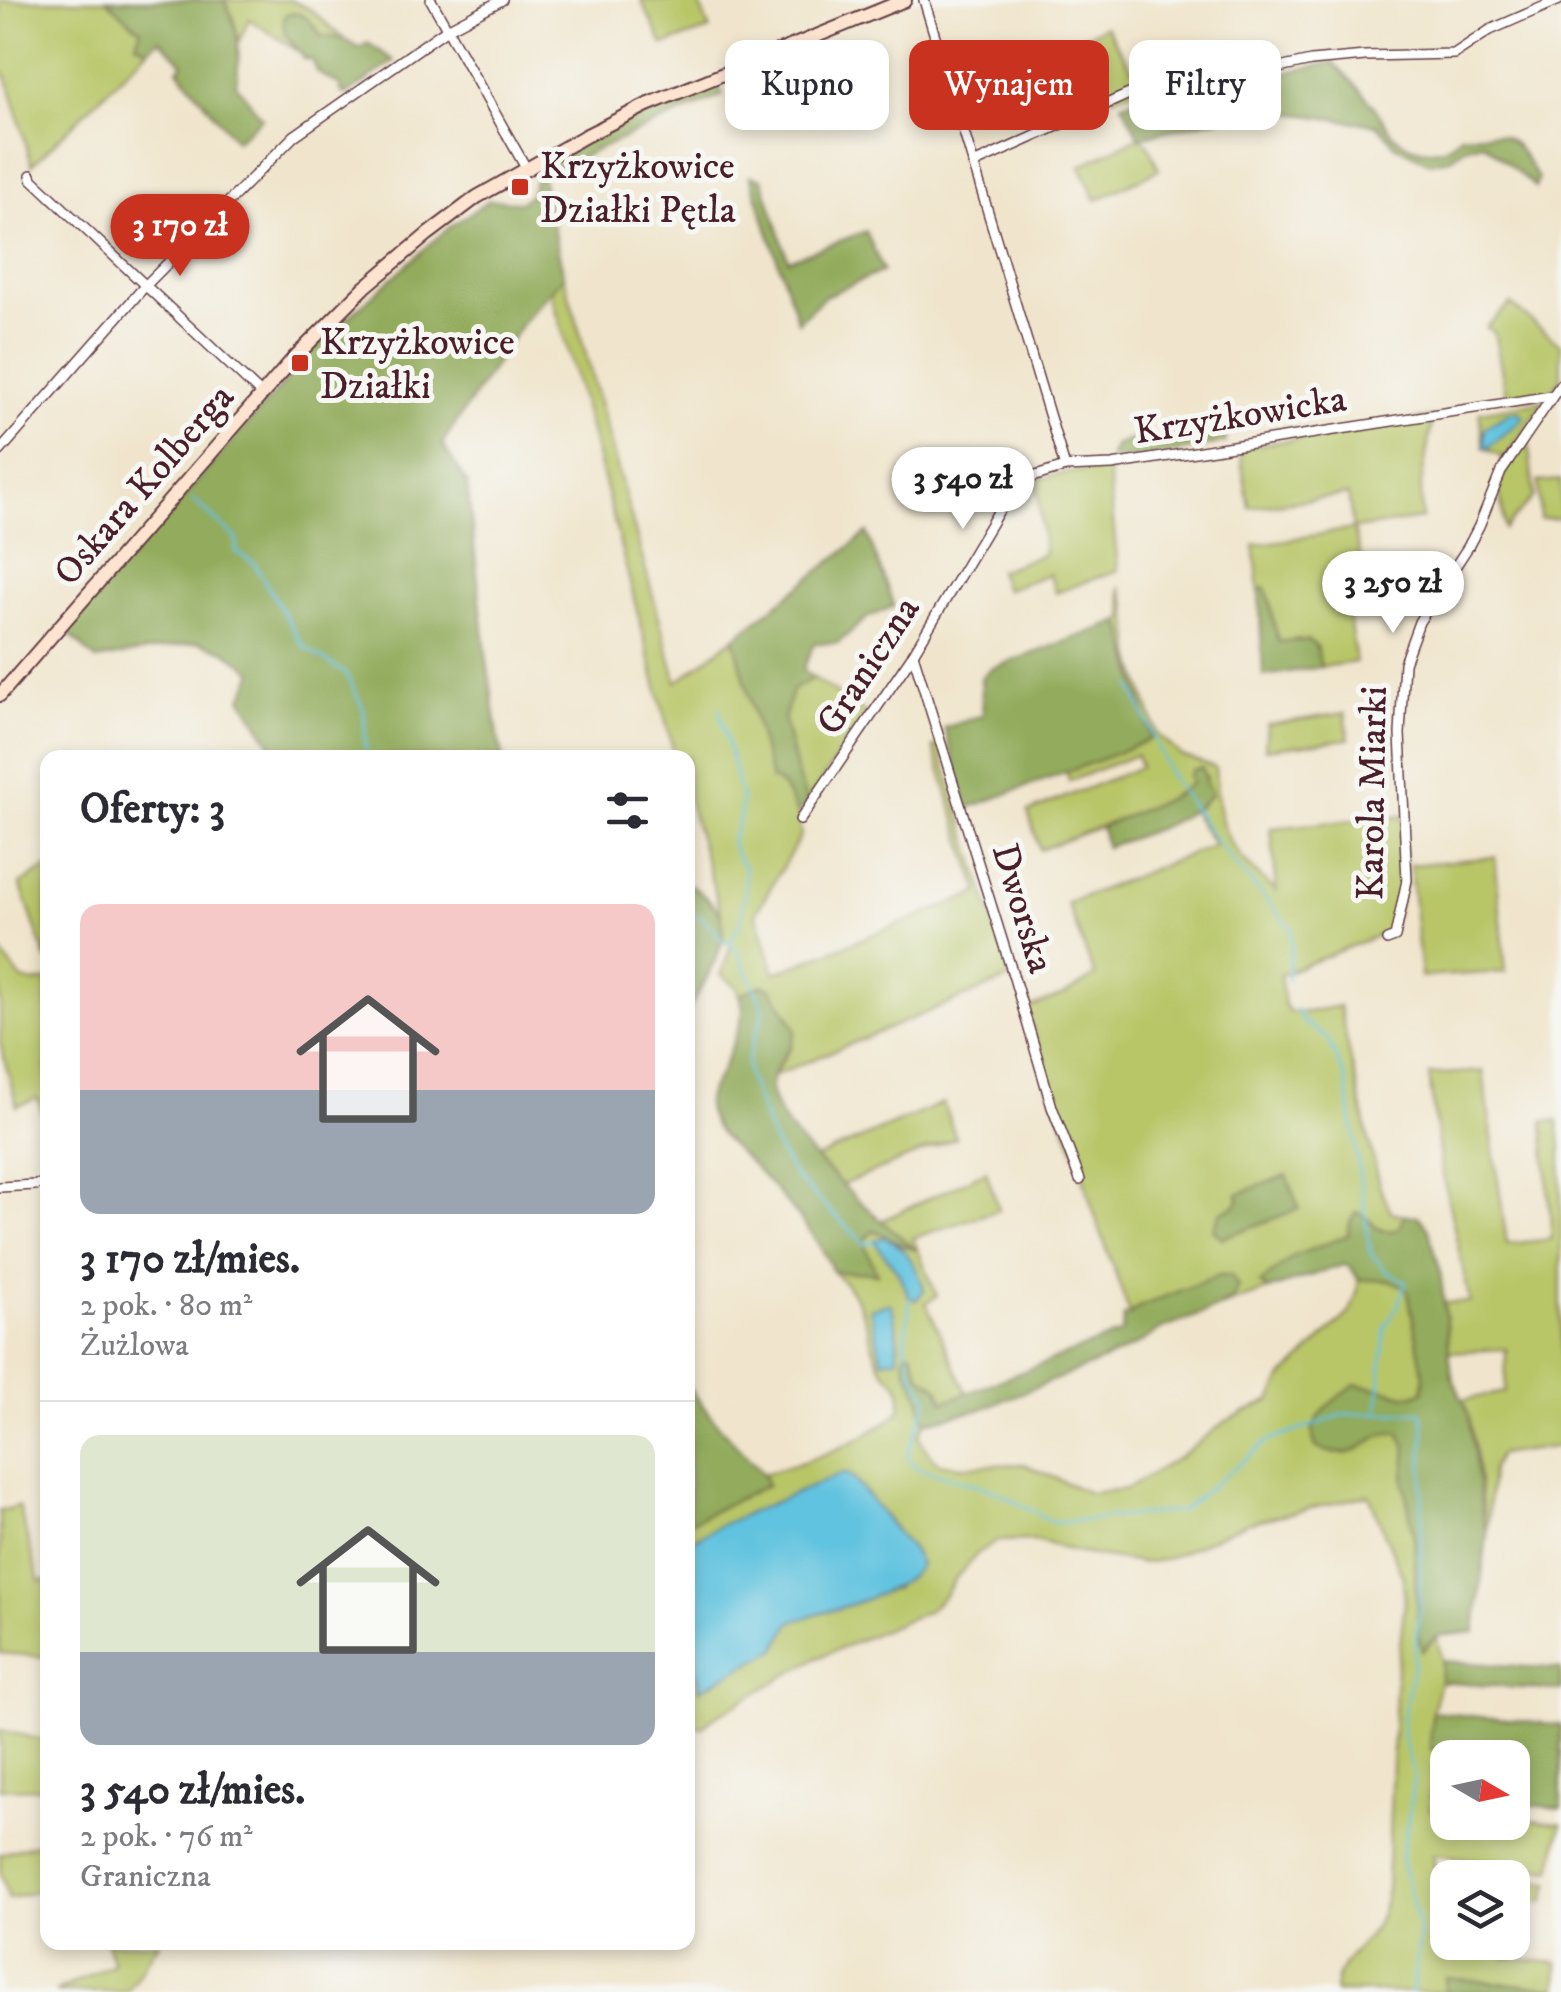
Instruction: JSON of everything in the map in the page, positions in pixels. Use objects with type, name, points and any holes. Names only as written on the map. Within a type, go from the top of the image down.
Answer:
[{"type":"main road","points":[[526,168],[647,104],[905,0]]},
{"type":"main road","name":"Oskara Kolberga","points":[[0,695],[293,358],[365,287],[428,234],[477,197],[526,168]]},
{"type":"street","points":[[431,0],[526,168]]},
{"type":"street","points":[[0,452],[145,286],[294,136],[447,29],[502,0]]},
{"type":"street","points":[[924,0],[1065,467]]},
{"type":"street","points":[[973,164],[1130,94],[1200,98],[1265,72],[1312,62],[1365,56],[1454,54],[1490,30],[1559,0]]},
{"type":"street","points":[[31,175],[261,394]]},
{"type":"street","name":"Karola Miarki","points":[[1387,940],[1395,937],[1407,880],[1400,734],[1404,663],[1419,622],[1474,536],[1501,472],[1561,384]]},
{"type":"street","name":"Krzyżkowicka","points":[[1065,467],[1112,465],[1551,396]]},
{"type":"street","name":"Graniczna","points":[[800,820],[913,654],[1016,482],[1065,467]]},
{"type":"street","name":"Dworska","points":[[913,654],[1052,1107],[1080,1180]]},
{"type":"street","points":[[0,1187],[40,1184]]},
{"type":"green space","points":[[0,0],[106,0],[141,29],[136,43],[148,50],[32,165],[0,65]]},
{"type":"green space","points":[[106,0],[224,0],[238,41],[236,84],[262,118],[236,141],[178,69],[183,64],[160,40],[148,50],[136,43],[141,29]]},
{"type":"green space","points":[[224,0],[290,0],[310,9],[344,39],[321,36],[305,16],[284,33],[301,53],[249,19],[239,42],[234,19]]},
{"type":"green space","points":[[641,0],[698,0],[710,30],[663,45]]},
{"type":"green space","points":[[290,13],[304,17],[321,36],[344,39],[359,48],[368,43],[394,61],[348,94],[342,93],[340,85],[318,73],[312,60],[304,59],[288,38],[283,22]]},
{"type":"green space","points":[[1105,26],[1129,64],[1129,92],[1113,97],[1109,90],[1109,40],[1076,40]]},
{"type":"green space","points":[[1333,62],[1368,98],[1392,133],[1421,149],[1447,147],[1460,135],[1489,134],[1509,139],[1538,178],[1535,187],[1484,143],[1430,163],[1395,145],[1378,125],[1281,112],[1281,73]]},
{"type":"green space","points":[[717,82],[723,95],[541,174],[564,276],[524,321],[442,444],[467,483],[486,654],[502,750],[275,750],[242,698],[254,672],[225,651],[199,642],[96,660],[66,631],[316,346],[447,229],[489,200],[520,202],[530,195],[540,166],[647,110]]},
{"type":"green space","points":[[1136,130],[1170,130],[1139,137]]},
{"type":"green space","points":[[1139,137],[1147,142],[1159,170],[1096,200],[1080,166]]},
{"type":"green space","points":[[750,176],[762,179],[788,260],[866,231],[883,271],[825,296],[798,322]]},
{"type":"green space","points":[[564,276],[677,682],[734,638],[771,780],[783,787],[798,813],[801,835],[756,913],[775,973],[979,893],[933,747],[939,745],[1011,978],[773,1076],[792,1045],[790,1016],[762,986],[740,995],[735,985],[721,975],[731,945],[724,942],[722,917],[695,823],[695,750],[673,750],[551,291]]},
{"type":"green space","points":[[1511,304],[1561,345],[1561,379],[1549,394],[1507,399],[1494,332],[1486,327]]},
{"type":"green space","points":[[1544,401],[1502,462],[1501,456],[1484,448],[1479,412]]},
{"type":"green space","points":[[1433,417],[1421,484],[1422,519],[1354,529],[1368,590],[1388,588],[1391,606],[1348,612],[1356,662],[1321,667],[1316,646],[1299,639],[1278,642],[1268,595],[1265,589],[1259,590],[1254,545],[1353,529],[1348,495],[1249,507],[1239,448]]},
{"type":"green space","points":[[1223,427],[1226,442],[1150,456],[1110,458],[1116,445],[1134,439],[1184,437]]},
{"type":"green space","points":[[1528,437],[1534,496],[1505,529],[1499,488],[1504,472]]},
{"type":"green space","points":[[1108,469],[1118,570],[1056,593],[1049,574],[1005,590],[998,571],[1044,554],[1037,479]]},
{"type":"green space","points":[[1561,480],[1561,518],[1540,519],[1538,482]]},
{"type":"green space","points":[[867,533],[894,606],[868,617],[838,643],[814,643],[803,670],[814,678],[792,690],[784,720],[807,802],[798,813],[783,787],[771,780],[734,638]]},
{"type":"green space","points":[[1120,587],[1127,604],[1133,659],[1157,734],[1182,756],[1215,767],[1222,823],[1233,846],[1253,870],[1277,891],[1271,828],[1403,816],[1405,884],[1391,930],[1280,975],[1284,1004],[1290,1012],[1339,1006],[1379,1185],[1391,1212],[1405,1215],[1399,1229],[1374,1228],[1365,1215],[1350,1222],[1348,1235],[1260,1284],[1268,1290],[1217,1308],[1233,1298],[1219,1275],[1139,1307],[1130,1315],[1077,1157],[1048,1085],[1027,1009],[1066,994],[1095,976],[1067,903],[1214,845],[1192,811],[1200,807],[1206,776],[1158,804],[1040,850],[1028,812],[1140,767],[1136,755],[1069,781],[1067,772],[1151,738],[1121,621],[1125,618]]},
{"type":"green space","points":[[1265,588],[1278,642],[1308,640],[1316,646],[1321,667],[1263,676],[1259,590]]},
{"type":"green space","points":[[1121,621],[1151,739],[968,808],[944,728],[983,715],[981,678],[990,669]]},
{"type":"green space","points":[[814,678],[866,713],[807,802],[784,720],[792,690]]},
{"type":"green space","points":[[1345,713],[1349,739],[1265,749],[1267,725]]},
{"type":"green space","points":[[1202,768],[1212,794],[1201,804],[1162,826],[1106,847],[1101,827],[1174,796],[1191,783],[1192,770]]},
{"type":"green space","points":[[1495,857],[1506,972],[1421,977],[1410,865]]},
{"type":"green space","points":[[40,872],[40,941],[20,884]]},
{"type":"green space","points":[[695,889],[714,906],[723,925],[719,950],[695,999]]},
{"type":"green space","points":[[0,951],[22,980],[40,982],[40,1106],[38,1098],[17,1106],[0,1043]]},
{"type":"green space","points":[[762,985],[772,989],[796,1029],[771,1083],[777,1110],[810,1153],[916,1250],[873,1230],[863,1242],[877,1274],[832,1271],[819,1245],[795,1213],[724,1139],[711,1120],[707,1100],[740,1023],[740,995]]},
{"type":"green space","points":[[1483,1071],[1507,1244],[1552,1239],[1543,1121],[1558,1121],[1561,1148],[1561,1446],[1499,1455],[1491,1469],[1487,1535],[1472,1431],[1462,1400],[1505,1392],[1506,1349],[1449,1352],[1444,1303],[1470,1302],[1441,1167],[1429,1075]]},
{"type":"green space","points":[[943,1103],[956,1138],[842,1185],[816,1158]]},
{"type":"green space","points":[[986,1171],[999,1210],[913,1238],[937,1296],[926,1303],[967,1393],[921,1410],[926,1422],[919,1435],[925,1448],[939,1463],[1024,1464],[1089,1493],[1126,1489],[1181,1456],[1226,1421],[1271,1400],[1283,1377],[1350,1312],[1358,1279],[1392,1282],[1408,1292],[1423,1391],[1407,1396],[1356,1385],[1320,1416],[1313,1429],[1314,1438],[1316,1447],[1344,1453],[1378,1436],[1399,1433],[1407,1448],[1404,1480],[1414,1538],[1418,1636],[1423,1650],[1437,1636],[1442,1661],[1432,1712],[1437,1740],[1430,1740],[1430,1840],[1530,1840],[1530,1820],[1561,1823],[1552,1870],[1530,1867],[1530,1860],[1478,1860],[1433,1854],[1430,1960],[1558,1963],[1557,1988],[1446,1978],[1445,1992],[1335,1992],[1343,1965],[1379,1920],[1387,1889],[1395,1687],[1405,1601],[1403,1578],[1369,1495],[1247,1523],[1164,1560],[1141,1563],[1080,1553],[1035,1540],[998,1541],[978,1553],[928,1611],[815,1659],[703,1727],[695,1726],[695,1664],[699,1688],[776,1649],[790,1622],[896,1588],[914,1553],[852,1476],[843,1473],[695,1538],[695,1520],[767,1485],[763,1474],[836,1450],[870,1433],[900,1411],[900,1390],[879,1363],[859,1303],[832,1271],[876,1274],[863,1242],[873,1230],[914,1248],[881,1221]]},
{"type":"green space","points":[[1287,1175],[1299,1209],[1222,1238],[1213,1230],[1220,1213],[1239,1201],[1238,1194]]},
{"type":"green space","points":[[1357,1212],[1384,1231],[1399,1229],[1405,1215],[1418,1216],[1428,1228],[1440,1269],[1452,1376],[1469,1415],[1487,1535],[1475,1632],[1437,1636],[1422,1651],[1414,1538],[1404,1480],[1407,1448],[1399,1433],[1388,1433],[1354,1451],[1332,1453],[1316,1447],[1313,1433],[1325,1409],[1356,1384],[1407,1396],[1423,1391],[1408,1292],[1392,1282],[1358,1279],[1350,1266],[1343,1265],[1268,1290],[1260,1283],[1294,1256],[1348,1235]]},
{"type":"green space","points":[[1219,1275],[1231,1275],[1238,1286],[1233,1298],[1217,1308],[1160,1330],[1104,1360],[979,1410],[926,1422],[906,1366],[906,1351],[912,1353],[920,1375],[937,1386],[944,1402],[1119,1334],[1124,1316],[1139,1307]]},
{"type":"green space","points":[[695,1395],[763,1474],[767,1485],[695,1520]]},
{"type":"green space","points":[[19,1506],[40,1581],[40,1656],[0,1653],[0,1511]]},
{"type":"green space","points":[[1442,1661],[1561,1669],[1561,1691],[1440,1682]]},
{"type":"green space","points":[[1432,1712],[1561,1725],[1561,1808],[1530,1805],[1530,1740],[1430,1740]]},
{"type":"green space","points":[[0,1730],[40,1739],[40,1788],[0,1789]]},
{"type":"green space","points":[[40,1843],[40,1890],[9,1899],[0,1872],[0,1854]]},
{"type":"green space","points":[[1530,1879],[1550,1882],[1544,1902],[1530,1901]]},
{"type":"green space","points":[[108,1950],[154,1950],[127,1992],[55,1992],[113,1964]]},
{"type":"green space","points":[[1445,1978],[1557,1988],[1556,1992],[1445,1992]]},
{"type":"water","points":[[1511,412],[1519,412],[1523,418],[1484,448],[1486,427]]},
{"type":"water","points":[[884,1237],[905,1252],[915,1266],[924,1290],[916,1300],[910,1298],[897,1271],[875,1242]]},
{"type":"water","points":[[892,1305],[897,1331],[898,1358],[882,1360],[870,1309]]},
{"type":"water","points":[[843,1473],[851,1476],[920,1564],[898,1585],[881,1593],[791,1622],[776,1649],[700,1689],[695,1661],[695,1539]]},
{"type":"waterway","points":[[192,499],[237,539],[236,552],[254,563],[303,646],[346,674],[364,710],[366,750]]},
{"type":"waterway","points":[[1132,686],[1170,775],[1221,848],[1291,928],[1287,980]]},
{"type":"waterway","points":[[719,709],[742,800],[732,840],[735,854],[745,868],[745,891],[741,919],[731,942]]},
{"type":"waterway","points":[[695,916],[702,917],[737,950],[764,1009],[748,1060],[748,1074],[772,1139],[794,1176],[865,1244],[875,1242]]},
{"type":"waterway","points":[[1296,1009],[1303,1021],[1328,1040],[1346,1080],[1371,1254],[1386,1271],[1406,1282],[1385,1328],[1378,1411]]},
{"type":"waterway","points":[[910,1298],[905,1344],[912,1373],[928,1398],[907,1457],[916,1467],[994,1490],[1055,1523],[1181,1511],[1268,1441],[1345,1414],[1422,1412],[1419,1606],[1402,1733],[1414,1775],[1401,1857],[1420,1933],[1412,1992]]},
{"type":"place","name":"Krzyżkowice Działki Pętla","points":[[520,187]]},
{"type":"place","name":"Krzyżkowice Działki","points":[[300,363]]}]
